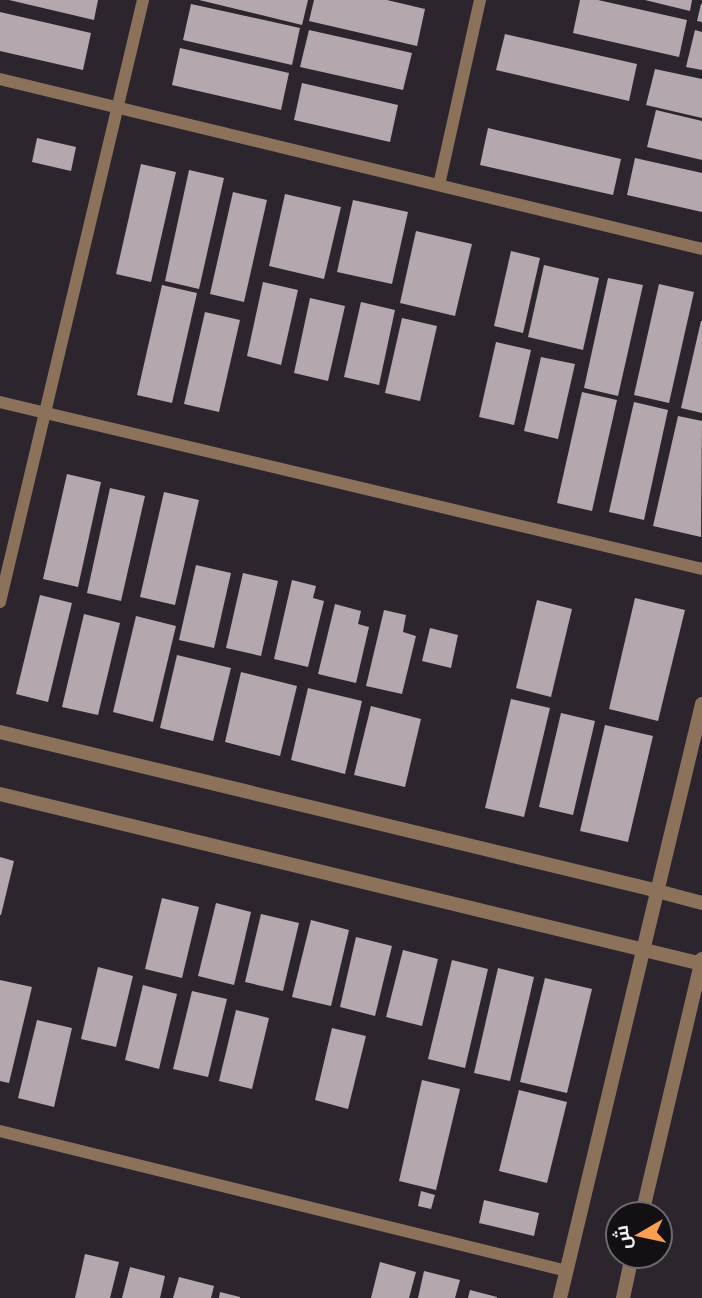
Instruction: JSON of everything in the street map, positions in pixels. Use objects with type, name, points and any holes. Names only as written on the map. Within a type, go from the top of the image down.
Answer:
[{"type":"street","points":[[560,1298],[702,704]]},
{"type":"street","points":[[0,732],[702,903]]},
{"type":"street","points":[[0,794],[702,962],[645,1200]]},
{"type":"street","points":[[623,1298],[629,1270]]},
{"type":"lane","points":[[0,603],[143,0]]},
{"type":"lane","points":[[439,185],[480,0]]},
{"type":"lane","points":[[0,79],[702,249]]},
{"type":"lane","points":[[0,402],[702,569]]},
{"type":"lane","points":[[0,1131],[567,1271]]},
{"type":"building","points":[[9,0],[98,0],[94,20]]},
{"type":"building","points":[[199,0],[308,0],[302,25]]},
{"type":"building","points":[[314,0],[387,0],[425,9],[417,46],[309,21]]},
{"type":"building","points":[[580,0],[598,0],[687,20],[679,57],[573,33]]},
{"type":"building","points":[[645,0],[692,0],[690,11]]},
{"type":"building","points":[[191,4],[300,28],[292,65],[183,40]]},
{"type":"building","points":[[702,4],[702,22],[697,21]]},
{"type":"building","points":[[0,12],[91,33],[83,70],[0,51]]},
{"type":"building","points":[[309,30],[412,53],[403,90],[300,67]]},
{"type":"building","points":[[695,30],[702,32],[702,70],[686,67]]},
{"type":"building","points":[[505,34],[637,64],[629,101],[496,70]]},
{"type":"building","points":[[180,48],[289,73],[281,110],[172,85]]},
{"type":"building","points":[[655,69],[702,79],[702,118],[646,105]]},
{"type":"building","points":[[302,83],[398,105],[390,142],[294,120]]},
{"type":"building","points":[[656,110],[702,121],[702,160],[647,147]]},
{"type":"building","points":[[488,128],[621,159],[613,195],[480,165]]},
{"type":"building","points":[[37,138],[76,147],[71,171],[32,162]]},
{"type":"building","points":[[635,158],[702,173],[702,212],[627,195]]},
{"type":"building","points":[[141,164],[176,172],[151,282],[116,274]]},
{"type":"building","points":[[189,170],[224,178],[199,289],[165,281]]},
{"type":"building","points":[[233,192],[267,200],[244,302],[210,294]]},
{"type":"building","points":[[285,194],[341,207],[324,279],[269,266]]},
{"type":"building","points":[[353,200],[408,212],[392,284],[337,272]]},
{"type":"building","points":[[416,231],[472,244],[455,316],[400,303]]},
{"type":"building","points":[[511,251],[540,258],[523,333],[494,326]]},
{"type":"building","points":[[544,265],[599,278],[583,350],[528,337]]},
{"type":"building","points":[[608,278],[643,285],[618,396],[584,388]]},
{"type":"building","points":[[263,282],[298,290],[281,365],[247,356]]},
{"type":"building","points":[[659,284],[694,292],[669,403],[634,395]]},
{"type":"building","points":[[162,285],[197,293],[172,403],[137,395]]},
{"type":"building","points":[[310,298],[345,306],[328,381],[294,373]]},
{"type":"building","points":[[361,302],[395,310],[379,385],[344,377]]},
{"type":"building","points":[[205,312],[240,320],[219,412],[184,404]]},
{"type":"building","points":[[402,318],[437,326],[420,401],[385,393]]},
{"type":"building","points":[[702,321],[702,413],[681,408]]},
{"type":"building","points":[[496,342],[531,350],[514,425],[479,417]]},
{"type":"building","points":[[541,357],[575,364],[558,439],[524,431]]},
{"type":"building","points":[[582,392],[617,400],[592,511],[557,503]]},
{"type":"building","points":[[634,402],[668,410],[644,520],[609,512]]},
{"type":"building","points":[[678,416],[702,421],[701,537],[653,526]]},
{"type":"building","points":[[67,474],[101,482],[78,587],[43,579]]},
{"type":"building","points":[[110,488],[145,496],[121,601],[87,593]]},
{"type":"building","points":[[164,492],[199,500],[175,605],[140,597]]},
{"type":"building","points":[[196,565],[231,573],[214,648],[179,640]]},
{"type":"building","points":[[243,573],[278,581],[261,656],[226,648]]},
{"type":"building","points":[[292,580],[316,586],[313,598],[324,601],[308,667],[274,659]]},
{"type":"building","points":[[40,595],[72,603],[48,702],[16,694]]},
{"type":"building","points":[[635,598],[685,610],[658,721],[609,709]]},
{"type":"building","points":[[537,600],[572,609],[551,697],[516,688]]},
{"type":"building","points":[[335,604],[361,611],[358,624],[369,627],[356,683],[318,674]]},
{"type":"building","points":[[384,610],[406,615],[403,632],[416,636],[402,694],[366,686]]},
{"type":"building","points":[[84,614],[120,623],[98,715],[62,707]]},
{"type":"building","points":[[136,616],[176,626],[153,722],[113,712]]},
{"type":"building","points":[[430,628],[458,635],[451,668],[422,661]]},
{"type":"building","points":[[177,655],[231,668],[213,741],[160,728]]},
{"type":"building","points":[[241,672],[297,686],[280,756],[225,742]]},
{"type":"building","points":[[308,688],[362,701],[345,774],[291,760]]},
{"type":"building","points":[[511,699],[550,708],[524,817],[485,808]]},
{"type":"building","points":[[371,706],[421,719],[405,787],[354,775]]},
{"type":"building","points":[[561,713],[595,721],[573,815],[539,807]]},
{"type":"building","points":[[605,725],[653,736],[628,842],[580,831]]},
{"type":"building","points":[[0,857],[14,861],[1,915],[0,915]]},
{"type":"building","points":[[162,898],[199,907],[182,978],[145,969]]},
{"type":"building","points":[[216,903],[251,912],[234,985],[198,976]]},
{"type":"building","points":[[261,914],[299,923],[283,991],[245,982]]},
{"type":"building","points":[[311,920],[349,930],[331,1006],[292,997]]},
{"type":"building","points":[[356,937],[392,946],[375,1016],[340,1007]]},
{"type":"building","points":[[403,950],[438,959],[422,1026],[386,1017]]},
{"type":"building","points":[[452,960],[488,969],[465,1068],[428,1059]]},
{"type":"building","points":[[98,967],[133,976],[116,1047],[81,1039]]},
{"type":"building","points":[[498,968],[534,977],[510,1081],[474,1073]]},
{"type":"building","points":[[545,978],[592,989],[567,1093],[520,1082]]},
{"type":"building","points":[[0,980],[32,987],[9,1083],[0,1081]]},
{"type":"building","points":[[143,985],[177,994],[159,1069],[125,1060]]},
{"type":"building","points":[[192,991],[227,999],[208,1077],[173,1069]]},
{"type":"building","points":[[236,1010],[269,1018],[252,1089],[219,1081]]},
{"type":"building","points":[[37,1020],[72,1028],[54,1107],[18,1098]]},
{"type":"building","points":[[332,1028],[366,1036],[348,1109],[315,1100]]},
{"type":"building","points":[[422,1080],[460,1089],[436,1190],[399,1181]]},
{"type":"building","points":[[519,1090],[567,1102],[547,1183],[499,1171]]},
{"type":"building","points":[[421,1191],[435,1195],[431,1209],[418,1206]]},
{"type":"building","points":[[484,1200],[539,1213],[534,1236],[479,1223]]},
{"type":"building","points":[[85,1254],[119,1262],[110,1298],[75,1298]]},
{"type":"building","points":[[380,1262],[416,1272],[409,1298],[371,1298]]},
{"type":"building","points":[[130,1267],[165,1276],[160,1298],[122,1298]]},
{"type":"building","points":[[424,1271],[460,1280],[455,1298],[418,1298]]},
{"type":"building","points":[[179,1277],[214,1286],[211,1298],[173,1298]]},
{"type":"building","points":[[470,1290],[497,1297],[497,1298],[468,1298]]},
{"type":"building","points":[[220,1292],[240,1297],[240,1298],[219,1298]]}]
